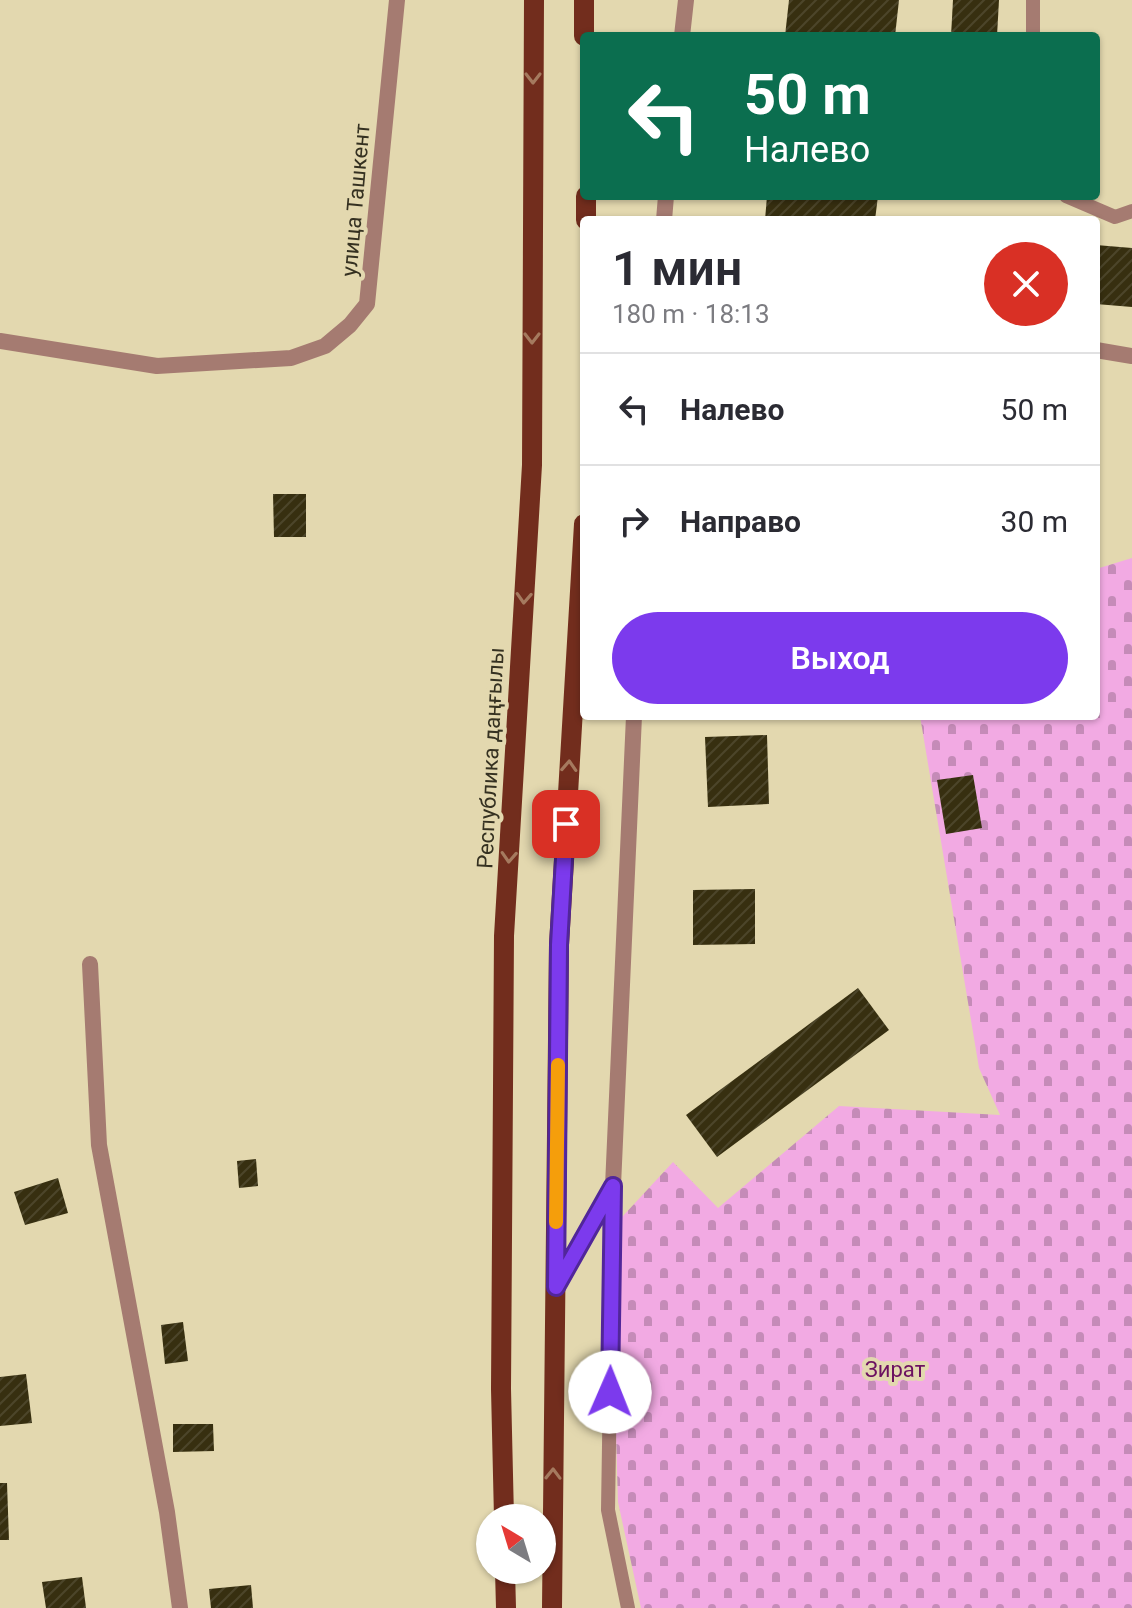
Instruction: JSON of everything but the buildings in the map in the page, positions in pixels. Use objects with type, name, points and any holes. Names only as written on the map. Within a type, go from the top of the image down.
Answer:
[{"type":"main road","name":"Республика даңғылы","points":[[504,1504],[501,1389],[504,936],[532,465],[534,0]]},
{"type":"main road","points":[[584,0],[584,32]]},
{"type":"main road","points":[[552,1608],[559,945],[580,591]]},
{"type":"main road","points":[[505,1584],[506,1608]]},
{"type":"street","name":"улица Ташкент","points":[[0,341],[157,366],[291,358],[325,346],[350,325],[367,304],[397,0]]},
{"type":"street","points":[[682,32],[686,0]]},
{"type":"street","points":[[1100,351],[1132,356]]},
{"type":"street","points":[[556,1287],[613,1186],[634,720]]},
{"type":"street","points":[[90,964],[99,1145],[167,1512],[180,1608]]},
{"type":"lane","points":[[1033,0],[1033,32]]},
{"type":"lane","points":[[1075,200],[1115,217],[1132,211]]},
{"type":"lane","points":[[613,1186],[608,1510],[628,1608]]},
{"type":"green space","name":"Зират","points":[[1132,558],[1132,1608],[641,1608],[618,1502],[610,1230],[673,1162],[718,1208],[839,1106],[1000,1115],[979,1068],[921,720],[1100,720],[1100,568]]},
{"type":"slow traffic","points":[[556,1222],[558,1065]]},
{"type":"route","points":[[566,824],[559,945],[556,1287],[613,1186],[610,1392]]}]
